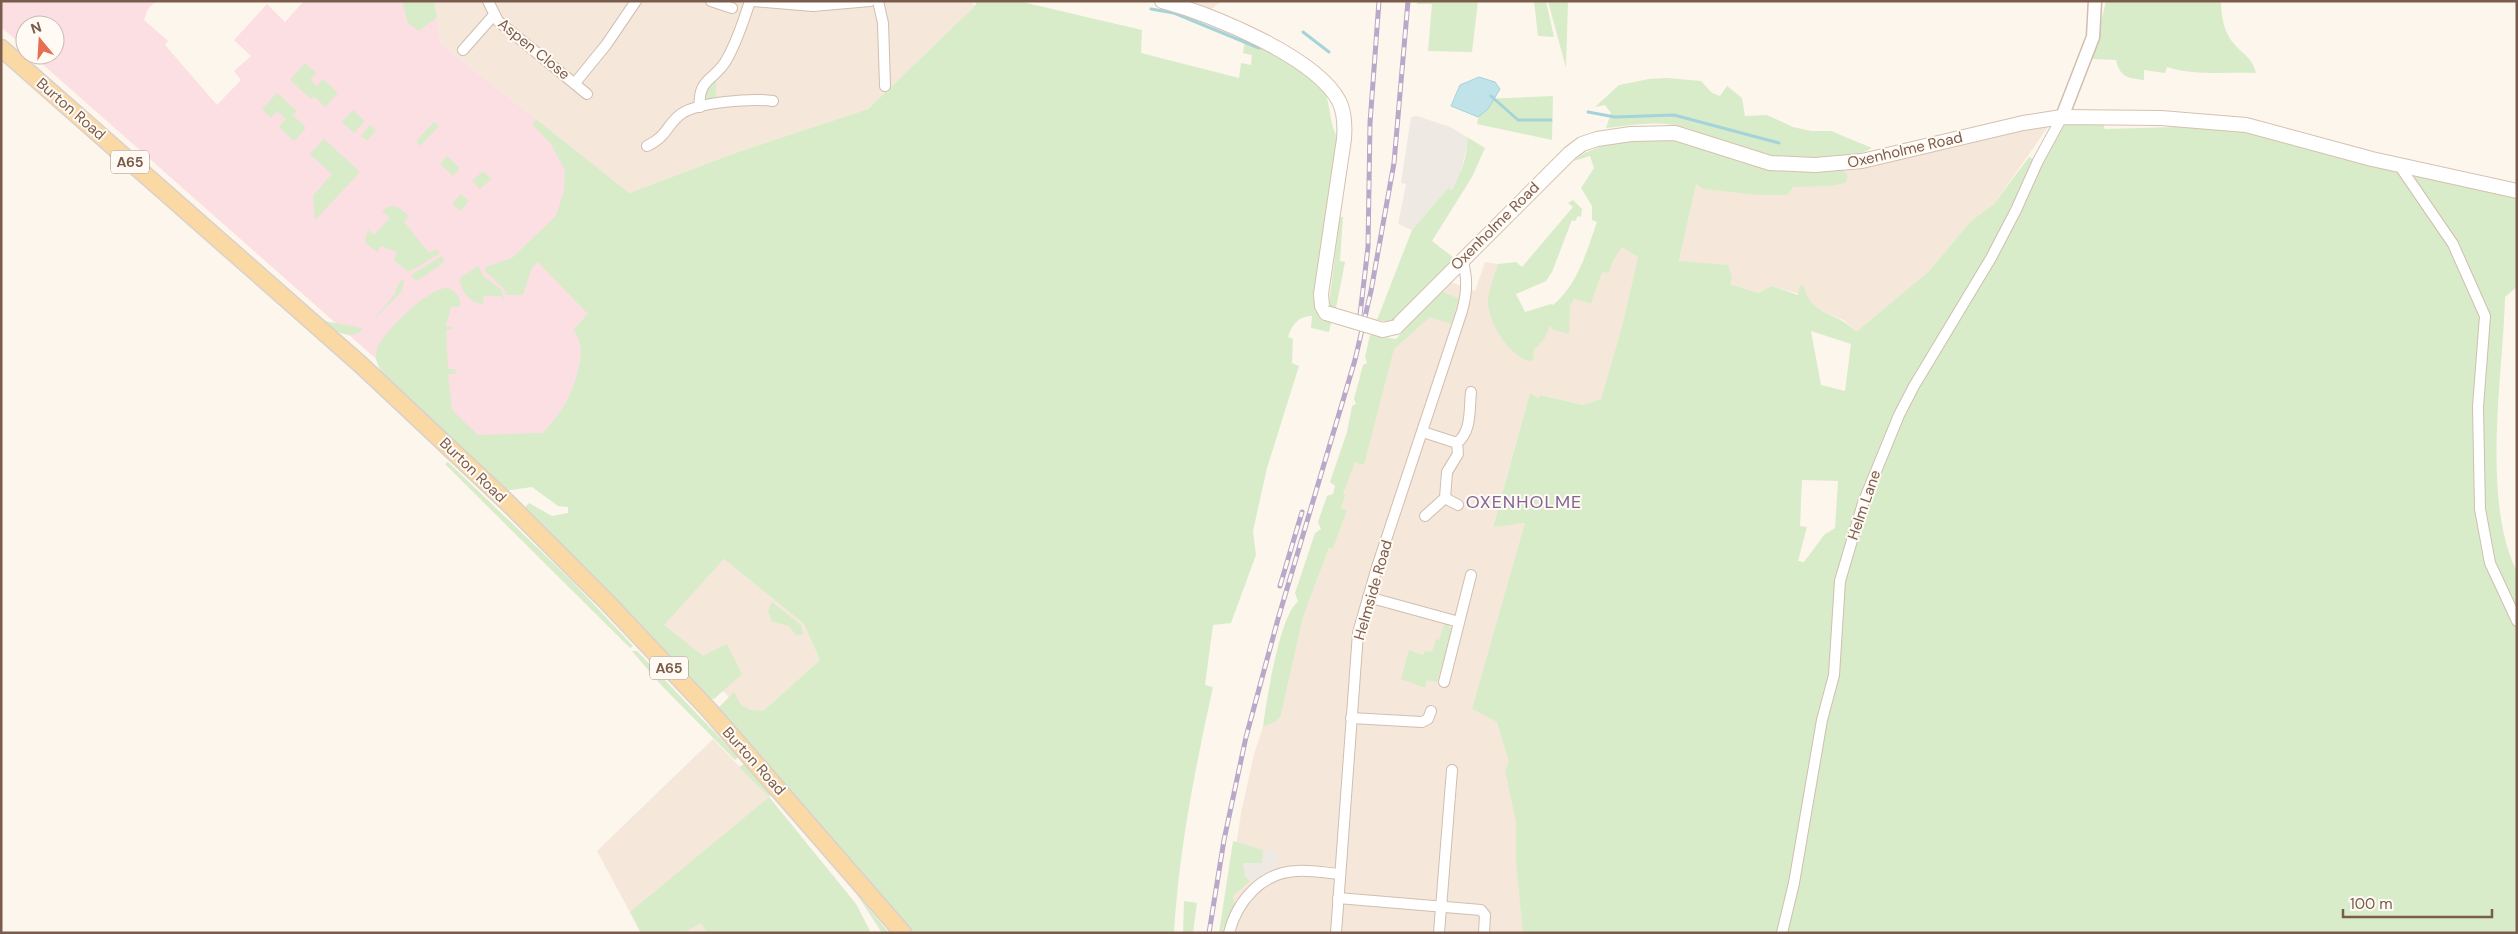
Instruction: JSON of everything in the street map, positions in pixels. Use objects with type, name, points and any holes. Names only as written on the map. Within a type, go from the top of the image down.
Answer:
[{"type":"main road","name":"Oxenholme Road","points":[[1162,1],[1217,20],[1286,54],[1310,70],[1330,88],[1339,102],[1344,120],[1344,139],[1321,294],[1322,306],[1326,313],[1383,330],[1396,327],[1570,153],[1582,144],[1597,139],[1631,134],[1675,133],[1770,163],[1815,165],[1862,161],[2023,123],[2062,117],[2161,118],[2246,125],[2399,165],[2517,191]]},
{"type":"main road","name":"Burton Road","points":[[1,48],[360,364],[508,503],[605,600],[729,732],[903,933]]},
{"type":"street","name":"Aspen Close","points":[[488,1],[493,16],[587,94]]},
{"type":"street","points":[[710,1],[732,8]]},
{"type":"street","points":[[700,107],[702,86],[727,61],[751,1],[814,6],[870,1]]},
{"type":"street","points":[[878,1],[883,23],[885,86]]},
{"type":"street","points":[[2062,117],[2093,37],[2095,1]]},
{"type":"street","name":"Aspen Close","points":[[575,83],[606,45],[633,2]]},
{"type":"street","name":"Aspen Close","points":[[463,50],[493,16]]},
{"type":"street","points":[[648,146],[662,137],[680,115],[700,107],[757,100],[773,101]]},
{"type":"street","name":"Helm Lane","points":[[1782,933],[1794,883],[1822,720],[1834,675],[1840,581],[1863,503],[1906,400],[1991,258],[2016,210],[2038,161],[2062,117]]},
{"type":"street","points":[[2399,165],[2453,244],[2485,316],[2478,407],[2480,510],[2490,563],[2517,621]]},
{"type":"street","name":"Helmside Road","points":[[1336,933],[1356,646],[1368,596],[1466,296],[1467,275],[1462,259]]},
{"type":"street","points":[[1425,516],[1445,498],[1447,472],[1457,460],[1457,444],[1468,424],[1472,392]]},
{"type":"street","points":[[1423,432],[1457,444]]},
{"type":"street","points":[[1445,498],[1458,505]]},
{"type":"street","points":[[1444,682],[1471,575]]},
{"type":"street","points":[[1368,596],[1459,622]]},
{"type":"street","points":[[1351,718],[1422,722],[1428,719],[1431,711]]},
{"type":"street","points":[[1439,933],[1456,786],[1452,770]]},
{"type":"street","points":[[1229,933],[1241,904],[1254,889],[1271,878],[1296,871],[1340,874]]},
{"type":"street","points":[[1338,898],[1481,910],[1485,915],[1484,933]]},
{"type":"shaded area","points":[[1,1],[156,1],[148,9],[144,20],[168,41],[165,45],[217,105],[241,80],[234,71],[251,56],[234,40],[267,4],[285,22],[304,1],[434,1],[441,44],[629,193],[605,239],[578,401],[547,439],[493,462],[43,65],[65,65],[65,15],[15,15],[15,39],[1,27]]},
{"type":"shaded area","points":[[434,1],[970,1],[975,6],[868,109],[738,152],[629,193],[441,44]]},
{"type":"shaded area","points":[[1192,1],[1222,1],[1210,10]]},
{"type":"shaded area","points":[[1417,116],[1450,127],[1467,137],[1468,144],[1459,177],[1452,190],[1448,188],[1412,230],[1398,224],[1406,184],[1401,183],[1411,117]]},
{"type":"shaded area","points":[[2039,127],[2048,127],[1994,204],[1971,221],[1929,271],[1856,332],[1845,321],[1813,307],[1806,296],[1772,286],[1758,293],[1730,284],[1679,262],[1703,149],[1729,160],[1753,166],[1825,171],[1868,167]]},
{"type":"shaded area","points":[[1622,246],[1638,257],[1622,326],[1601,399],[1583,405],[1542,395],[1538,398],[1530,393],[1493,526],[1525,523],[1497,722],[1510,763],[1529,933],[1223,933],[1241,813],[1254,754],[1263,727],[1277,721],[1281,715],[1303,617],[1329,548],[1333,549],[1347,510],[1341,508],[1346,496],[1343,494],[1355,461],[1364,464],[1396,340],[1448,281],[1475,291],[1485,262],[1498,264],[1527,317],[1570,307],[1574,299],[1591,304],[1602,271],[1609,273],[1613,261]]},
{"type":"shaded area","points":[[724,559],[804,624],[820,660],[745,727],[728,704],[728,696],[723,691],[719,694],[658,631]]},
{"type":"shaded area","points":[[713,739],[769,797],[856,904],[871,933],[641,933],[597,851]]},
{"type":"shaded area","points":[[1245,848],[1278,851],[1277,872],[1255,884],[1250,881],[1245,876],[1242,863]]},
{"type":"green space","points":[[402,1],[434,1],[437,17],[419,31],[408,23]]},
{"type":"green space","points":[[977,1],[1018,1],[1142,30],[1141,53],[1239,78],[1241,63],[1251,65],[1252,55],[1243,53],[1245,39],[1290,62],[1321,87],[1326,95],[1333,127],[1338,139],[1320,315],[1331,323],[1329,332],[1311,328],[1312,316],[1307,316],[1296,322],[1288,337],[1293,339],[1292,363],[1299,366],[1267,468],[1253,531],[1256,555],[1231,623],[1213,625],[1205,685],[1213,687],[1189,809],[1176,902],[1174,933],[910,933],[719,711],[719,707],[734,692],[741,705],[751,710],[763,711],[820,660],[804,624],[724,559],[664,625],[703,656],[727,644],[742,674],[714,699],[708,699],[523,509],[529,503],[552,516],[568,513],[568,507],[558,506],[532,487],[505,491],[381,371],[376,360],[376,352],[381,341],[408,311],[431,294],[441,289],[449,288],[458,296],[460,301],[460,307],[451,307],[446,326],[455,328],[446,330],[448,369],[455,369],[456,374],[448,374],[452,410],[478,435],[543,433],[565,405],[574,384],[581,355],[578,337],[573,330],[588,314],[538,262],[532,267],[523,295],[507,295],[503,288],[485,271],[485,267],[512,258],[556,216],[564,191],[565,170],[551,144],[532,124],[536,119],[629,193],[738,152],[868,109],[975,6]]},
{"type":"green space","points":[[1417,1],[1478,1],[1472,52],[1428,51],[1432,4],[1417,4]]},
{"type":"green space","points":[[1534,1],[1546,1],[1554,37],[1538,36]]},
{"type":"green space","points":[[1548,1],[1568,1],[1566,68]]},
{"type":"green space","points":[[2106,1],[2221,1],[2223,19],[2228,36],[2250,61],[2256,73],[2200,73],[2167,67],[2165,73],[2144,70],[2144,80],[2125,76],[2116,60],[2092,59]]},
{"type":"green space","points":[[305,63],[316,73],[310,80],[317,86],[323,79],[338,93],[325,107],[314,96],[311,99],[290,80]]},
{"type":"green space","points":[[716,78],[716,101],[709,101],[705,96],[706,89]]},
{"type":"green space","points":[[1667,78],[1701,81],[1712,93],[1720,96],[1727,86],[1742,98],[1745,116],[1767,115],[1793,127],[1811,131],[1831,131],[1872,148],[1845,157],[1829,159],[1777,158],[1748,153],[1696,131],[1669,124],[1642,124],[1606,128],[1611,113],[1605,105],[1595,107],[1619,85],[1649,79]]},
{"type":"green space","points":[[277,93],[297,111],[293,115],[306,128],[294,141],[279,127],[286,119],[277,111],[271,118],[262,109]]},
{"type":"green space","points":[[1553,96],[1552,140],[1477,124],[1482,99]]},
{"type":"green space","points":[[353,110],[365,121],[354,133],[342,122]]},
{"type":"green space","points":[[434,122],[439,126],[420,146],[416,141]]},
{"type":"green space","points":[[2062,122],[2103,123],[2105,129],[2246,125],[2517,191],[2517,287],[2505,297],[2498,400],[2497,474],[2500,510],[2506,543],[2517,572],[2517,933],[1523,933],[1516,862],[1516,822],[1505,770],[1509,762],[1497,722],[1472,709],[1525,523],[1493,527],[1530,393],[1538,398],[1541,395],[1583,405],[1601,399],[1622,326],[1638,257],[1622,247],[1613,261],[1609,273],[1602,272],[1591,304],[1574,299],[1570,307],[1569,334],[1554,330],[1550,326],[1544,339],[1534,350],[1533,360],[1529,361],[1521,358],[1507,345],[1491,319],[1488,297],[1498,264],[1516,262],[1522,267],[1573,207],[1568,203],[1573,200],[1582,209],[1581,217],[1578,216],[1575,221],[1572,220],[1552,272],[1546,281],[1516,294],[1525,312],[1553,305],[1562,297],[1575,278],[1597,222],[1592,220],[1592,206],[1581,188],[1594,168],[1590,156],[1574,161],[1583,154],[1610,144],[1642,139],[1672,139],[1684,141],[1752,165],[1798,170],[1843,170],[1848,176],[1845,183],[1830,186],[1793,187],[1787,195],[1759,195],[1703,189],[1696,184],[1679,261],[1728,265],[1732,277],[1730,284],[1758,293],[1772,286],[1798,295],[1800,285],[1804,286],[1807,296],[1812,303],[1849,325],[1856,332],[1929,271],[1971,221],[1994,204],[2029,157],[2035,160]],"holes":[[[1811,331],[1851,344],[1845,391],[1821,385]],[[1802,480],[1838,481],[1835,528],[1824,535],[1804,562],[1798,561],[1807,527],[1800,526]]]},
{"type":"green space","points":[[370,125],[376,130],[367,141],[361,136]]},
{"type":"green space","points":[[1467,137],[1485,148],[1472,177],[1432,241],[1454,258],[1391,322],[1377,320],[1412,230],[1448,188],[1452,190],[1455,184],[1465,157]]},
{"type":"green space","points":[[324,139],[360,172],[315,220],[313,196],[332,174],[310,154]]},
{"type":"green space","points":[[447,156],[460,168],[453,176],[440,164]]},
{"type":"green space","points":[[483,171],[491,179],[480,189],[472,181]]},
{"type":"green space","points":[[461,194],[469,201],[461,211],[452,204]]},
{"type":"green space","points":[[390,206],[398,207],[409,216],[404,222],[429,253],[437,249],[440,253],[409,272],[394,261],[397,252],[380,246],[378,252],[365,241],[368,230],[374,235],[390,218],[382,211]]},
{"type":"green space","points":[[1340,217],[1343,217],[1340,261],[1345,262],[1336,308],[1333,309],[1329,303]]},
{"type":"green space","points":[[442,256],[444,260],[442,264],[418,280],[414,279],[411,275]]},
{"type":"green space","points":[[478,266],[484,277],[502,290],[504,302],[501,296],[484,296],[483,304],[478,303],[470,299],[464,292],[460,278]]},
{"type":"green space","points":[[404,279],[402,291],[372,321],[394,295],[399,283]]},
{"type":"green space","points":[[1440,290],[1459,299],[1451,324],[1430,317],[1394,349],[1364,465],[1355,462],[1343,494],[1346,495],[1341,508],[1347,510],[1333,549],[1329,548],[1303,617],[1281,715],[1277,721],[1263,727],[1280,640],[1291,610],[1298,602],[1295,593],[1315,533],[1321,529],[1318,522],[1327,496],[1333,494],[1335,486],[1330,482],[1347,432],[1352,406],[1356,404],[1354,399],[1363,365],[1367,363],[1365,357],[1370,335],[1396,339]]},
{"type":"green space","points":[[324,321],[363,328],[354,335],[343,334],[323,323]]},
{"type":"green space","points":[[313,332],[446,454],[312,333]]},
{"type":"green space","points":[[448,462],[571,580],[633,646],[630,648],[445,464]]},
{"type":"green space","points":[[772,602],[801,625],[803,635],[796,635],[789,626],[772,622],[768,611]]},
{"type":"green space","points":[[1445,623],[1452,630],[1437,682],[1427,680],[1425,688],[1401,679],[1409,650],[1423,655],[1425,651],[1432,652],[1436,639],[1439,640]]},
{"type":"green space","points":[[632,651],[637,651],[738,757],[735,760],[662,686]]},
{"type":"green space","points":[[744,764],[771,794],[769,797],[739,767]]},
{"type":"green space","points":[[769,797],[856,904],[871,933],[707,933],[701,923],[683,933],[641,933],[630,912]]},
{"type":"green space","points":[[1233,841],[1263,850],[1262,863],[1243,863],[1245,876],[1250,881],[1233,896],[1237,904],[1227,927],[1224,926],[1223,933],[1219,933]]},
{"type":"green space","points":[[856,893],[889,933],[882,933]]},
{"type":"green space","points":[[1184,901],[1197,903],[1193,933],[1183,933]]},
{"type":"water","points":[[1479,77],[1495,82],[1500,89],[1488,109],[1478,117],[1451,106],[1460,85]]},
{"type":"waterway","points":[[1151,9],[1174,13],[1259,48],[1260,46]]},
{"type":"waterway","points":[[1303,32],[1329,52]]},
{"type":"waterway","points":[[1491,96],[1518,120],[1551,120]]},
{"type":"waterway","points":[[1588,112],[1615,117],[1674,115],[1779,143]]},
{"type":"railway","points":[[1360,315],[1368,247],[1370,123],[1379,1]]},
{"type":"railway","points":[[1209,933],[1224,840],[1246,737],[1278,619],[1355,360],[1371,291],[1394,163],[1408,1]]},
{"type":"railway","points":[[1280,586],[1302,512]]},
{"type":"district","name":"OXENHOLME","points":[[1524,502]]}]
